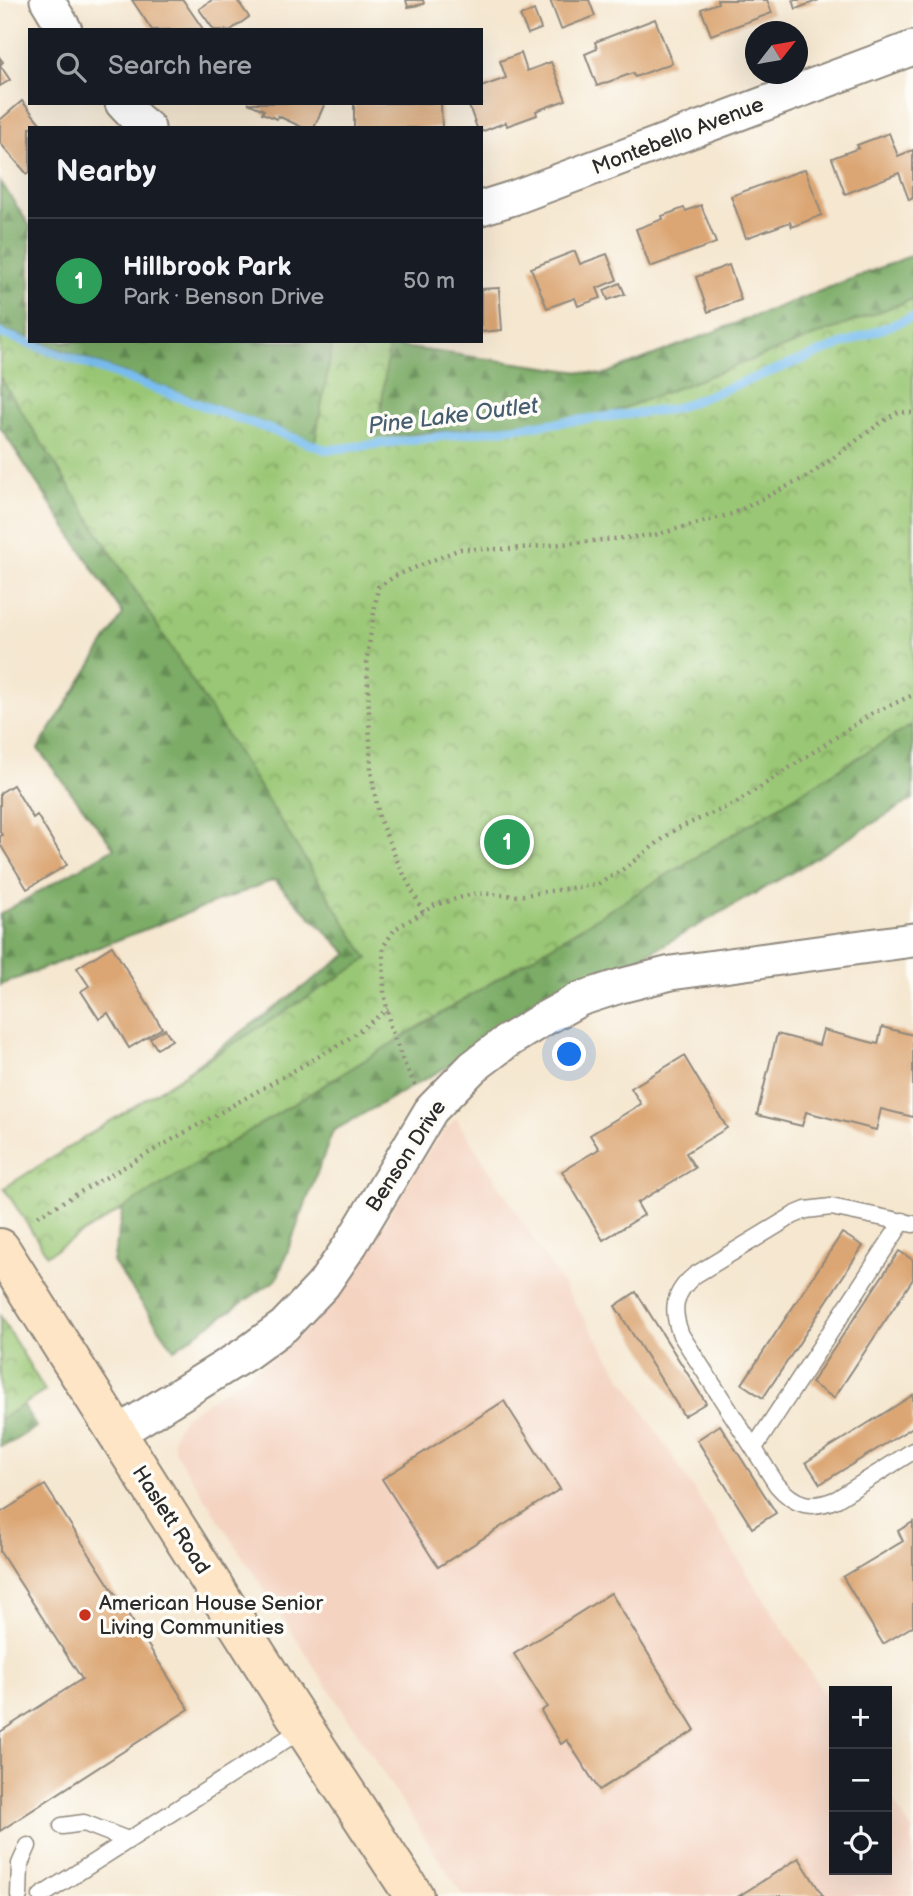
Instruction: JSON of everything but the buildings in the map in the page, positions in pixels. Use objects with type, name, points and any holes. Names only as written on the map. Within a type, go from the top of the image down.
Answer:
[{"type":"main road","name":"Haslett Road","points":[[0,1248],[116,1434],[414,1896]]},
{"type":"street","points":[[47,0],[64,28]]},
{"type":"street","name":"Montebello Avenue","points":[[483,207],[913,48]]},
{"type":"street","points":[[124,105],[146,126]]},
{"type":"street","name":"Benson Drive","points":[[116,1434],[247,1353],[284,1326],[323,1285],[351,1244],[431,1110],[473,1067],[506,1042],[580,999],[671,973],[913,940]]},
{"type":"lane","points":[[754,1448],[908,1223],[831,1207],[806,1210],[794,1215],[695,1275],[684,1284],[678,1296],[674,1309],[676,1323],[681,1335],[777,1485],[797,1502],[810,1506],[836,1499],[913,1451]]},
{"type":"lane","points":[[41,1896],[304,1728]]},
{"type":"lane","points":[[62,1826],[84,1823],[128,1840]]},
{"type":"lane","points":[[19,1896],[20,1864],[28,1846]]},
{"type":"path","points":[[423,912],[379,818],[372,771],[367,657],[379,587],[397,575],[460,549],[510,549],[655,535],[732,514],[810,475],[898,412],[913,413]]},
{"type":"path","points":[[431,1110],[403,1061],[390,1026],[384,991],[383,947],[395,929],[435,905],[476,893],[517,896],[598,884],[622,870],[676,829],[736,803],[871,714],[913,695]]},
{"type":"path","points":[[38,1216],[344,1042],[388,1009]]},
{"type":"shaded area","points":[[456,1118],[829,1701],[829,1875],[892,1875],[892,1799],[913,1832],[913,1896],[463,1896],[175,1452],[173,1441],[175,1431],[184,1417],[284,1350],[329,1306],[368,1252],[429,1150]]},
{"type":"green space","points":[[0,181],[28,223],[28,343],[374,343],[602,375],[913,255],[913,799],[791,873],[333,1131],[277,1279],[174,1349],[113,1262],[142,1105],[348,954],[274,880],[0,985],[0,914],[114,848],[38,749],[123,614],[0,427]]},
{"type":"green space","points":[[913,299],[913,724],[47,1255],[4,1188],[368,959],[0,377],[0,328],[28,338],[28,343],[43,343],[315,442],[333,343],[389,343],[378,437],[603,416]]},
{"type":"green space","points":[[0,1316],[45,1391],[0,1419]]},
{"type":"green space","points":[[0,1366],[36,1427],[0,1446]]},
{"type":"waterway","name":"Pine Lake Outlet","points":[[0,333],[327,450],[673,409],[913,317]]},
{"type":"place","name":"Hillbrook Park","points":[[507,842]]},
{"type":"place","name":"American House Senior Living Communities","points":[[85,1615]]}]
